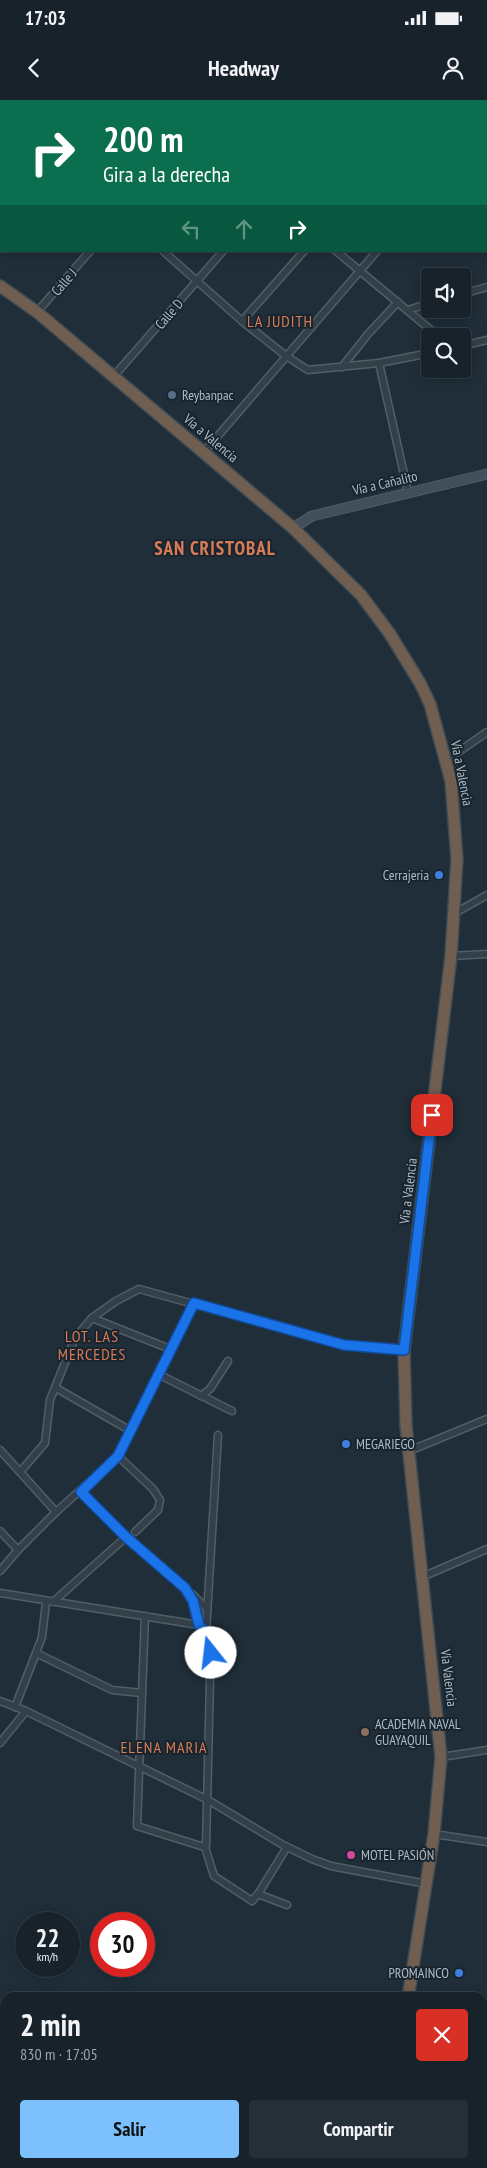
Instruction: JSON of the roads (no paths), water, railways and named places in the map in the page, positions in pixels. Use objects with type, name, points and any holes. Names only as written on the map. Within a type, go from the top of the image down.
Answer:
[{"type":"highway","name":"Vía a Valencia","points":[[0,286],[37,312],[294,528],[360,594],[381,621],[420,683],[430,704],[447,760],[457,839],[455,913],[452,956],[404,1350],[409,1451]]},
{"type":"highway","name":"Vía Valencia","points":[[409,1451],[441,1757],[434,1834],[409,1992]]},
{"type":"main road","name":"Vía a Cañalito","points":[[294,528],[312,516],[487,474]]},
{"type":"street","name":"Calle J","points":[[37,312],[89,252]]},
{"type":"street","points":[[164,252],[242,321],[286,356],[311,371],[379,363],[421,356]]},
{"type":"street","name":"Calle D","points":[[114,376],[222,252]]},
{"type":"street","points":[[242,321],[303,252]]},
{"type":"street","points":[[337,252],[429,328]]},
{"type":"street","points":[[204,452],[376,252]]},
{"type":"street","points":[[471,291],[487,287]]},
{"type":"street","points":[[342,367],[368,334],[398,302]]},
{"type":"street","points":[[408,310],[421,306]]},
{"type":"street","points":[[471,344],[487,340]]},
{"type":"street","points":[[379,363],[408,492]]},
{"type":"street","points":[[447,760],[487,732]]},
{"type":"street","points":[[455,913],[487,895]]},
{"type":"street","points":[[452,956],[487,954]]},
{"type":"street","points":[[20,1472],[45,1443],[50,1400],[71,1344],[92,1318],[116,1301],[139,1289],[344,1345],[404,1350]]},
{"type":"street","points":[[0,1572],[18,1550],[56,1512],[81,1492],[118,1456],[194,1303]]},
{"type":"street","points":[[92,1318],[170,1349]]},
{"type":"street","points":[[201,1396],[210,1389],[228,1361]]},
{"type":"street","points":[[158,1374],[232,1411]]},
{"type":"street","points":[[56,1388],[131,1431]]},
{"type":"street","points":[[409,1451],[487,1420]]},
{"type":"street","points":[[206,1631],[218,1435]]},
{"type":"street","points":[[0,1450],[56,1512]]},
{"type":"street","points":[[118,1456],[153,1489],[160,1500],[158,1510],[135,1532]]},
{"type":"street","points":[[81,1492],[126,1537],[207,1609]]},
{"type":"street","points":[[0,1531],[18,1550]]},
{"type":"street","points":[[15,1707],[42,1638],[49,1602],[126,1537]]},
{"type":"street","points":[[422,1577],[487,1549]]},
{"type":"street","points":[[185,1588],[193,1601],[199,1625]]},
{"type":"street","points":[[0,1593],[199,1625],[206,1631],[211,1639],[211,1647],[208,1800],[205,1847],[214,1876],[252,1901],[287,1847]]},
{"type":"street","points":[[145,1616],[138,1827],[205,1847]]},
{"type":"street","points":[[36,1653],[112,1690],[142,1693]]},
{"type":"street","points":[[0,1701],[26,1711],[140,1769],[208,1800],[287,1847],[331,1866],[426,1884]]},
{"type":"street","points":[[0,1743],[26,1711]]},
{"type":"street","points":[[441,1757],[487,1750]]},
{"type":"street","points":[[434,1834],[487,1842]]},
{"type":"street","points":[[258,1894],[287,1905]]},
{"type":"place","name":"Reybanpac","points":[[172,395]]},
{"type":"place","name":"Cerrajeria","points":[[439,875]]},
{"type":"place","name":"MEGARIEGO","points":[[346,1444]]},
{"type":"place","name":"ACADEMIA NAVAL GUAYAQUIL","points":[[365,1732]]},
{"type":"place","name":"MOTEL PASIÓN","points":[[351,1855]]},
{"type":"place","name":"PROMAINCO","points":[[459,1973]]},
{"type":"district","name":"LA JUDITH","points":[[280,321]]},
{"type":"district","name":"SAN CRISTOBAL","points":[[215,548]]},
{"type":"district","name":"LOT. LAS MERCEDES","points":[[92,1345]]},
{"type":"district","name":"ELENA MARIA","points":[[164,1747]]}]
